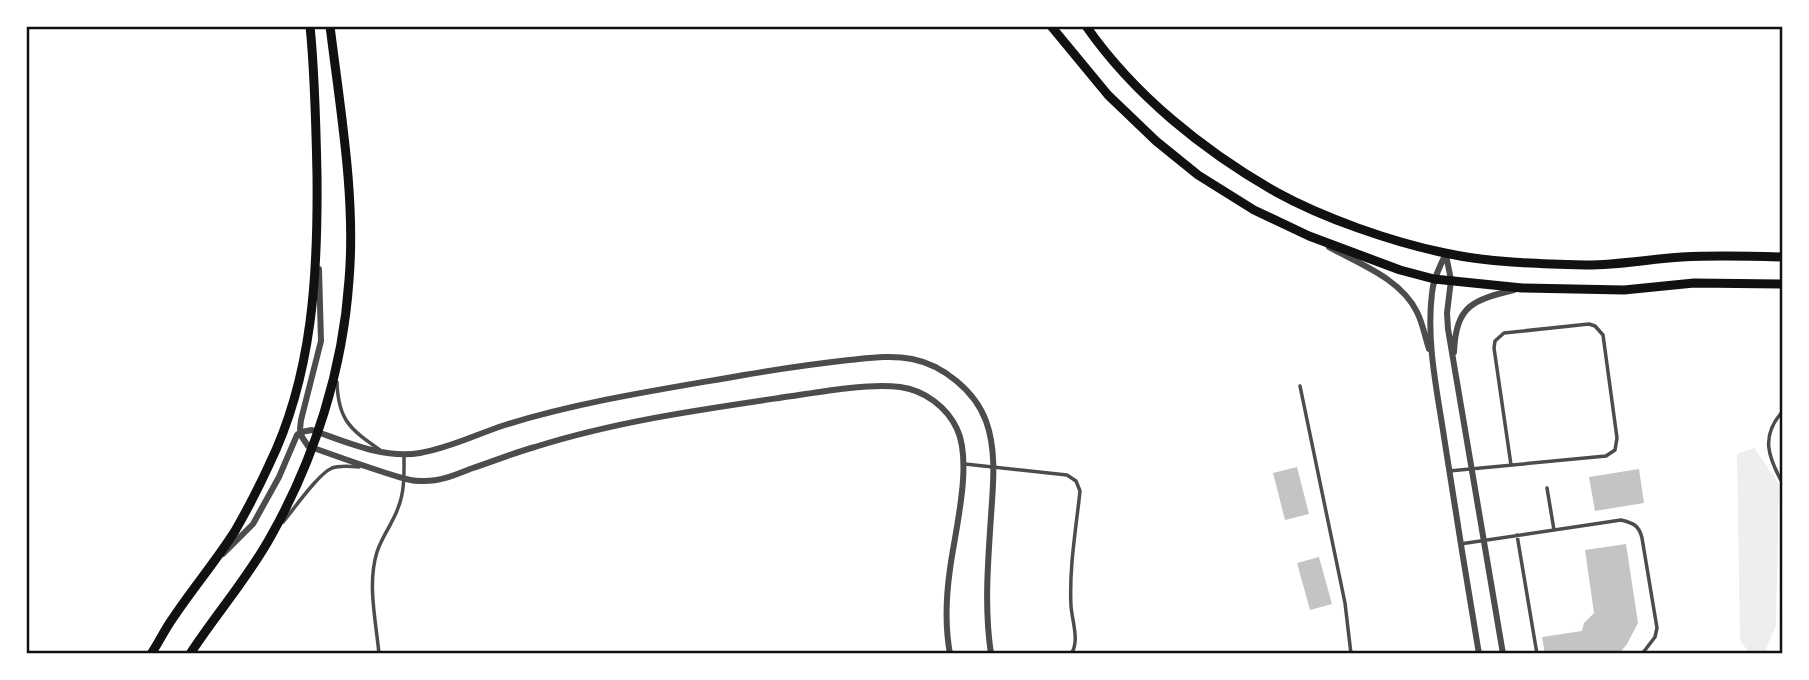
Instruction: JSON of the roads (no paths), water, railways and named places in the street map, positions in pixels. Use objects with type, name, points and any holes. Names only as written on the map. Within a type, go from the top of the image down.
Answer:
[{"type":"main road","points":[[151,654],[172,619],[234,531],[253,497],[285,426],[299,379],[313,300],[318,243],[317,146],[310,26]]},
{"type":"main road","points":[[190,654],[271,537],[297,484],[330,394],[343,334],[349,279],[349,206],[330,26]]},
{"type":"main road","points":[[1051,26],[1108,95],[1156,141],[1198,175],[1254,210],[1309,236],[1400,270],[1434,279],[1522,288],[1625,290],[1695,284],[1783,284]]},
{"type":"main road","points":[[1086,26],[1122,70],[1156,105],[1195,138],[1277,193],[1371,232],[1446,253],[1500,260],[1589,265],[1681,257],[1783,257]]},
{"type":"street","points":[[1309,236],[1402,290],[1418,314],[1432,359]]},
{"type":"street","points":[[318,243],[321,341],[301,420],[304,443],[404,478],[442,480],[534,447],[577,435],[821,392],[880,386],[902,387],[932,399],[946,411],[957,428],[964,449],[965,464],[949,573],[947,640],[950,654]]},
{"type":"street","points":[[1446,253],[1434,279],[1430,314],[1432,359],[1479,654]]},
{"type":"street","points":[[1446,253],[1451,280],[1447,313],[1454,368],[1503,654]]},
{"type":"street","points":[[1454,368],[1457,327],[1469,307],[1485,297],[1522,288]]},
{"type":"street","points":[[211,566],[253,524],[301,432],[312,430],[385,453],[418,454],[444,448],[504,425],[628,396],[795,366],[898,357],[933,366],[951,377],[977,403],[986,421],[993,467],[987,601],[990,654]]},
{"type":"lane","points":[[1449,471],[1606,456],[1615,450],[1617,439],[1603,335],[1595,326],[1588,324],[1504,333],[1495,341],[1511,465]]},
{"type":"lane","points":[[343,334],[337,401],[345,421],[361,437],[385,453]]},
{"type":"lane","points":[[1300,386],[1345,603],[1351,654]]},
{"type":"lane","points":[[1783,411],[1772,426],[1768,445],[1769,455],[1783,484]]},
{"type":"lane","points":[[379,654],[372,588],[373,570],[376,553],[403,491],[404,454]]},
{"type":"lane","points":[[965,464],[1067,475],[1076,481],[1080,491],[1070,582],[1076,642],[1071,654]]},
{"type":"lane","points":[[271,537],[321,475],[331,468],[370,467]]},
{"type":"lane","points":[[1547,488],[1554,530]]},
{"type":"lane","points":[[1460,544],[1621,520],[1635,524],[1640,530],[1657,628],[1655,637],[1642,654]]},
{"type":"lane","points":[[1517,535],[1536,654]]}]
